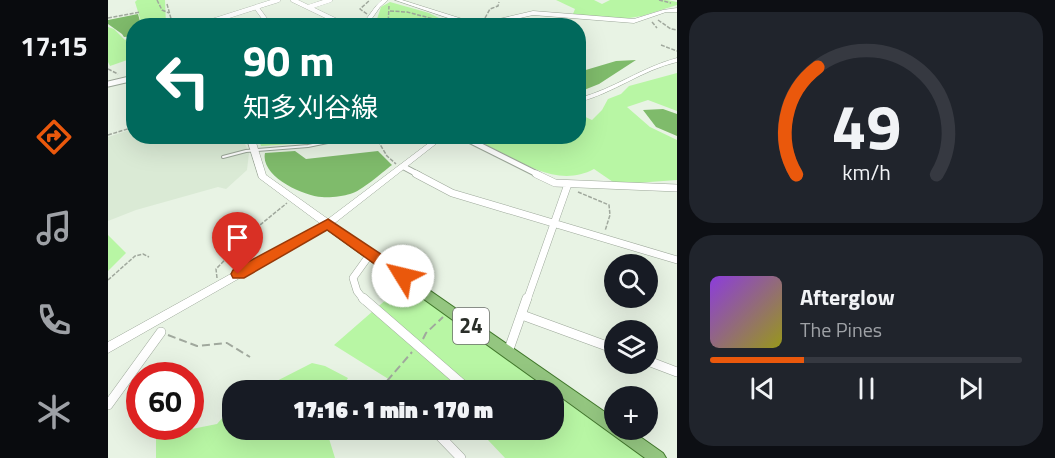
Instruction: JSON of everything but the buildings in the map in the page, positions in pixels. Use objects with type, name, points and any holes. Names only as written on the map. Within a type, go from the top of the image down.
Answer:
[{"type":"main road","name":"24","points":[[328,224],[604,420]]},
{"type":"main road","name":"24","points":[[633,440],[658,458]]},
{"type":"street","points":[[222,18],[278,0]]},
{"type":"street","points":[[293,0],[331,18]]},
{"type":"street","points":[[309,7],[330,0]]},
{"type":"street","points":[[397,0],[450,18]]},
{"type":"street","points":[[371,18],[376,6],[388,2]]},
{"type":"street","points":[[256,7],[264,18]]},
{"type":"street","points":[[586,18],[622,22],[645,20],[661,12],[677,10]]},
{"type":"street","points":[[510,18],[533,13],[582,18]]},
{"type":"street","points":[[586,97],[609,90],[650,67],[677,60]]},
{"type":"street","points":[[108,84],[126,80]]},
{"type":"street","points":[[252,144],[262,176],[328,224]]},
{"type":"street","points":[[108,348],[328,224],[433,144]]},
{"type":"street","points":[[477,144],[555,183],[567,186],[677,188]]},
{"type":"street","points":[[404,167],[452,193],[677,261]]},
{"type":"street","points":[[508,352],[567,186]]},
{"type":"street","points":[[371,253],[353,278],[357,291],[369,306],[458,380]]},
{"type":"street","points":[[522,315],[604,345]]},
{"type":"street","points":[[108,405],[161,332]]},
{"type":"street","points":[[658,365],[677,372]]},
{"type":"street","points":[[444,440],[461,458]]},
{"type":"lane","points":[[223,157],[254,150],[318,144]]},
{"type":"path","points":[[157,0],[162,10],[170,13]]},
{"type":"path","points":[[370,0],[359,10],[373,14]]},
{"type":"path","points":[[659,0],[672,3]]},
{"type":"path","points":[[388,2],[389,18]]},
{"type":"path","points":[[486,18],[490,9],[497,6],[499,2]]},
{"type":"path","points":[[167,4],[171,18]]},
{"type":"path","points":[[390,11],[407,12],[428,18]]},
{"type":"path","points":[[108,18],[140,12]]},
{"type":"path","points":[[653,16],[673,30],[677,30]]},
{"type":"path","points":[[645,20],[657,28]]},
{"type":"path","points":[[661,45],[677,51]]},
{"type":"path","points":[[108,135],[126,129]]},
{"type":"path","points":[[380,144],[387,156],[404,167]]},
{"type":"path","points":[[567,186],[609,205],[610,214],[603,238]]},
{"type":"path","points":[[221,284],[215,276],[216,269],[255,229],[293,200]]},
{"type":"path","points":[[108,280],[135,256],[143,254],[149,257]]},
{"type":"path","points":[[161,332],[186,339],[197,346],[227,343],[250,357]]},
{"type":"shaded area","points":[[137,0],[165,0],[166,18],[140,18],[135,2]]},
{"type":"shaded area","points":[[556,0],[594,0],[602,4],[610,0],[667,0],[677,2],[677,5],[642,16],[623,19],[573,14],[575,9]]},
{"type":"shaded area","points":[[390,2],[439,18],[377,18],[381,7]]},
{"type":"shaded area","points":[[138,14],[139,18],[126,18],[126,37],[124,37],[108,24],[108,20]]},
{"type":"shaded area","points":[[108,27],[126,39],[126,60],[110,66]]},
{"type":"shaded area","points":[[636,60],[599,84],[586,89],[586,70],[616,61]]},
{"type":"shaded area","points":[[677,73],[677,111],[648,100],[627,107],[650,127],[677,140],[677,180],[613,182],[594,169],[566,176],[553,174],[525,165],[486,144],[586,144],[586,117],[592,120],[602,110],[608,99],[621,94],[629,86]]},
{"type":"shaded area","points":[[663,109],[677,114],[677,136],[656,127],[643,110]]},
{"type":"shaded area","points":[[126,131],[126,144],[245,144],[249,153],[247,170],[226,189],[218,187],[136,210],[108,221],[108,137]]},
{"type":"shaded area","points":[[260,144],[291,144],[261,146]]},
{"type":"shaded area","points":[[295,151],[306,159],[378,151],[392,165],[355,192],[340,196],[314,196],[284,183],[269,169],[265,161],[265,153]]},
{"type":"shaded area","points":[[108,235],[126,253],[108,271]]},
{"type":"shaded area","points":[[381,272],[391,275],[535,380],[390,380],[334,345],[396,291],[380,276]]},
{"type":"shaded area","points":[[312,363],[325,366],[348,378],[347,380],[279,380]]},
{"type":"shaded area","points":[[564,400],[604,429],[604,440],[619,440],[644,458],[505,458],[488,440],[564,440]]},
{"type":"shaded area","points":[[222,418],[222,440],[329,440],[335,458],[156,458],[156,440],[204,440],[204,427],[217,424]]},
{"type":"route","points":[[238,274],[328,224],[403,276]]}]
